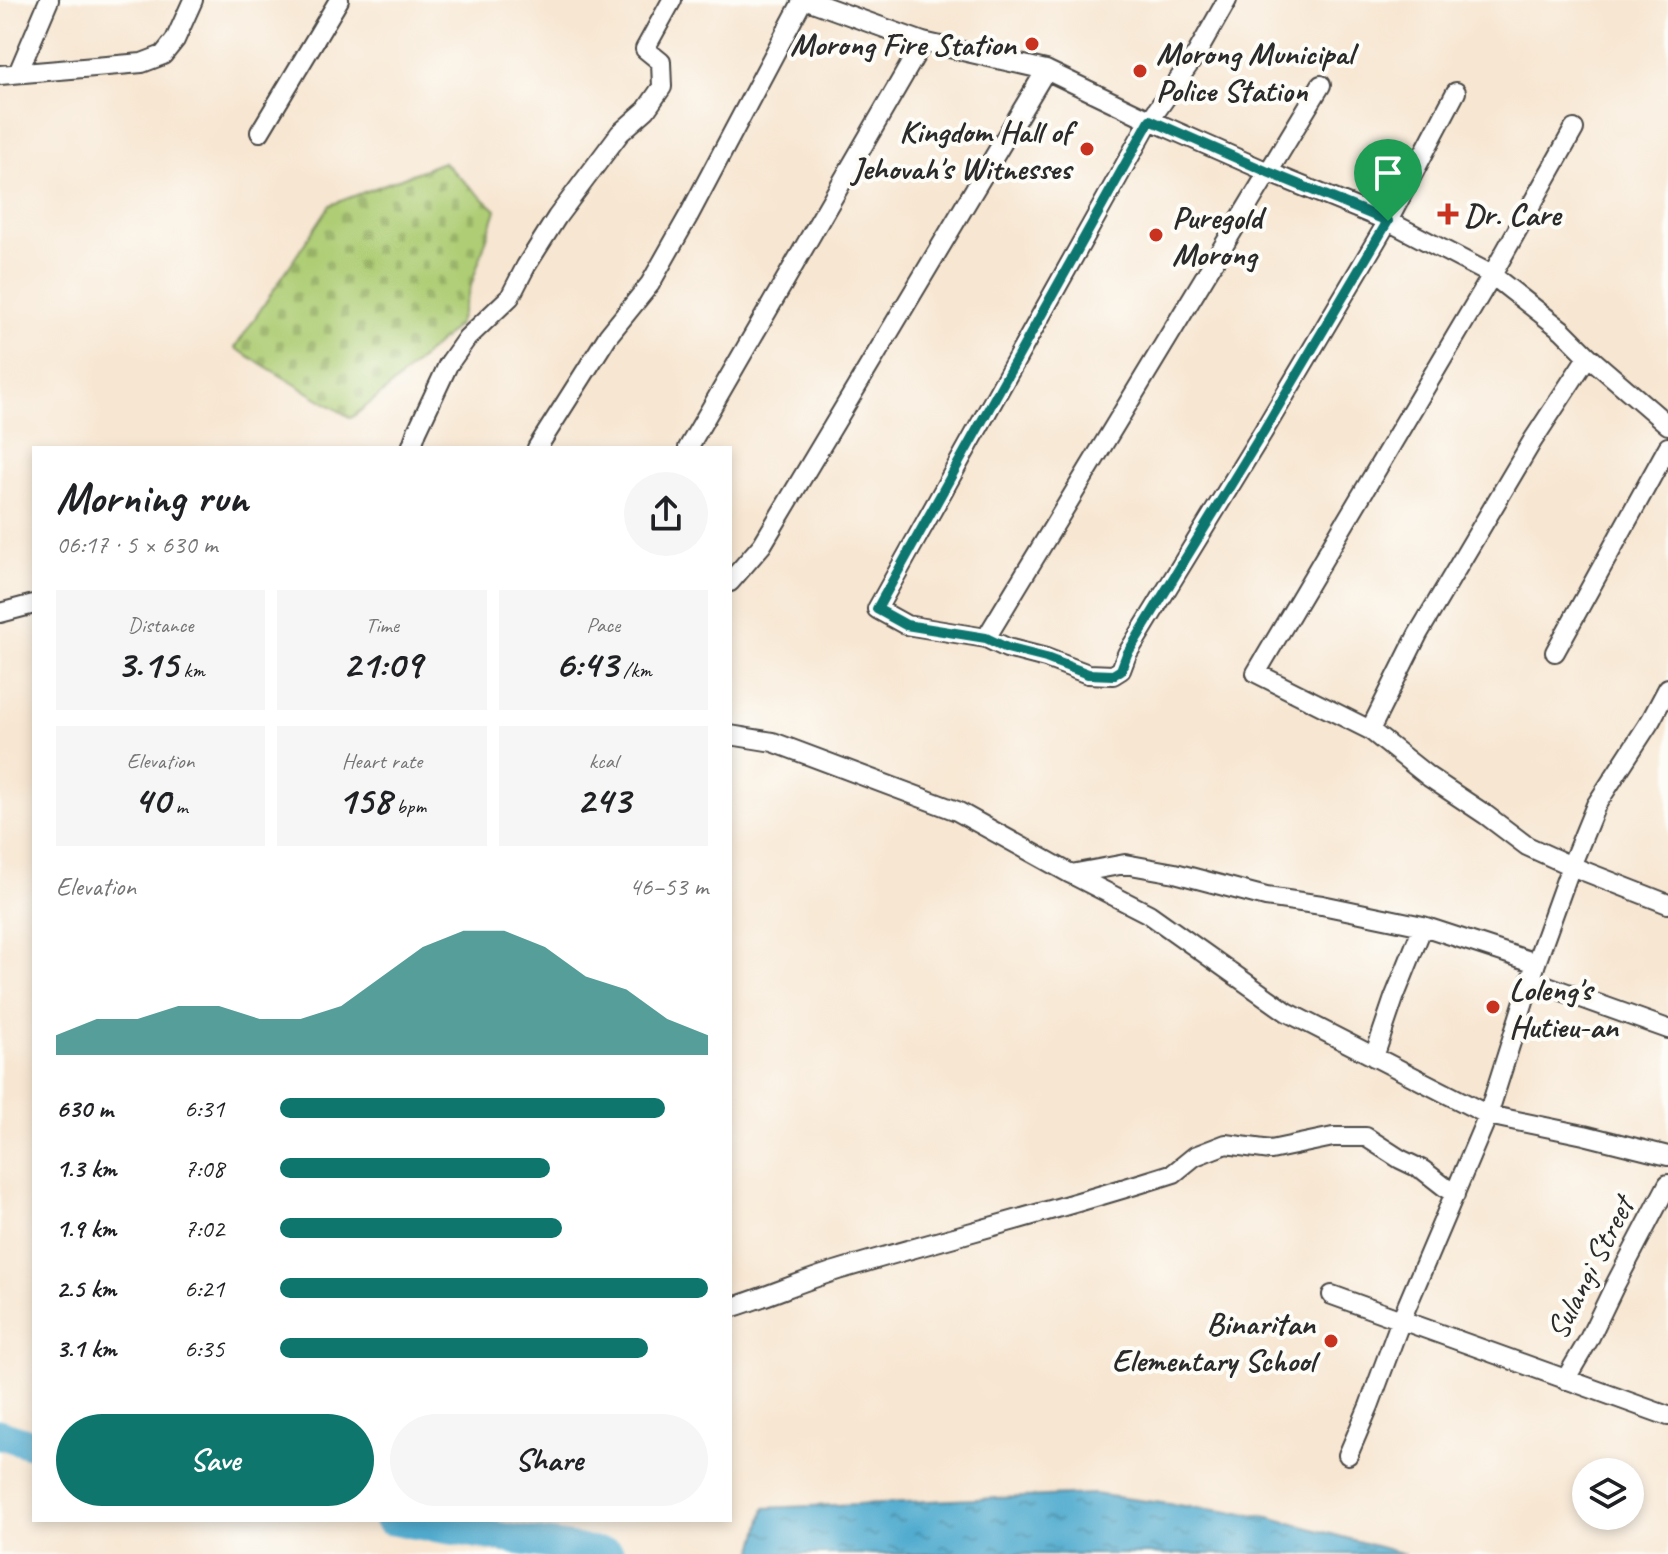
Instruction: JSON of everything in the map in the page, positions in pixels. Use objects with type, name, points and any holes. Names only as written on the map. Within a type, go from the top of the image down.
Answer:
[{"type":"street","points":[[9,74],[49,0]]},
{"type":"street","points":[[9,74],[142,63],[163,55],[175,40],[193,0]]},
{"type":"street","points":[[260,132],[339,0]]},
{"type":"street","points":[[412,446],[448,365],[467,338],[510,297],[557,217],[620,133],[646,110],[662,87],[661,62],[645,49],[672,0]]},
{"type":"street","points":[[538,446],[608,336],[650,284],[805,0],[923,42],[1046,70],[1150,120],[1388,221],[1492,275],[1562,330],[1668,425]]},
{"type":"street","points":[[1227,0],[1197,53],[1150,120],[877,609],[906,625],[986,638],[1007,648],[1088,674],[1113,675],[1121,670],[1127,654],[1388,221],[1456,92]]},
{"type":"street","points":[[689,446],[923,42]]},
{"type":"street","points":[[732,580],[762,545],[1046,70]]},
{"type":"street","points":[[986,638],[1321,85]]},
{"type":"street","points":[[1574,129],[1492,275],[1256,673],[1370,730],[1429,777],[1527,846],[1668,904]]},
{"type":"street","points":[[1370,730],[1418,634],[1533,440],[1588,356]]},
{"type":"street","points":[[1555,652],[1668,447]]},
{"type":"street","points":[[0,613],[32,605]]},
{"type":"street","points":[[1348,1455],[1488,1115],[1534,972],[1596,805],[1668,688]]},
{"type":"street","points":[[732,735],[773,742],[957,811],[1149,914],[1287,1012],[1488,1115],[1668,1156]]},
{"type":"street","points":[[1071,874],[1125,864],[1175,873],[1266,897],[1423,926],[1668,1029]]},
{"type":"street","points":[[1374,1057],[1423,926]]},
{"type":"street","points":[[732,1307],[843,1268],[1174,1173],[1195,1156],[1226,1144],[1271,1150],[1333,1137],[1366,1137],[1423,1170],[1455,1195]]},
{"type":"street","name":"Sulangi Street","points":[[1565,1380],[1668,1184]]},
{"type":"street","points":[[1332,1295],[1668,1416]]},
{"type":"green space","points":[[443,162],[496,210],[458,325],[388,389],[351,418],[235,348],[330,205]]},
{"type":"water","points":[[1093,1494],[1269,1517],[1405,1554],[753,1554],[765,1508]]},
{"type":"waterway","points":[[0,1434],[32,1444]]},
{"type":"waterway","points":[[402,1522],[610,1554]]},
{"type":"place","name":"Morong Fire Station","points":[[1032,44]]},
{"type":"place","name":"Morong Municipal Police Station","points":[[1140,71]]},
{"type":"place","name":"Kingdom Hall of Jehovah's Witnesses","points":[[1087,149]]},
{"type":"place","name":"Dr. Care","points":[[1448,214]]},
{"type":"place","name":"Puregold Morong","points":[[1156,235]]},
{"type":"place","name":"Loleng's Hutieu-an","points":[[1493,1007]]},
{"type":"place","name":"Binaritan Elementary School","points":[[1331,1341]]},
{"type":"route","points":[[1150,120],[1388,221],[1127,654],[1121,670],[1113,675],[1088,674],[1007,648],[986,638],[906,625],[877,609],[1150,120]]}]
